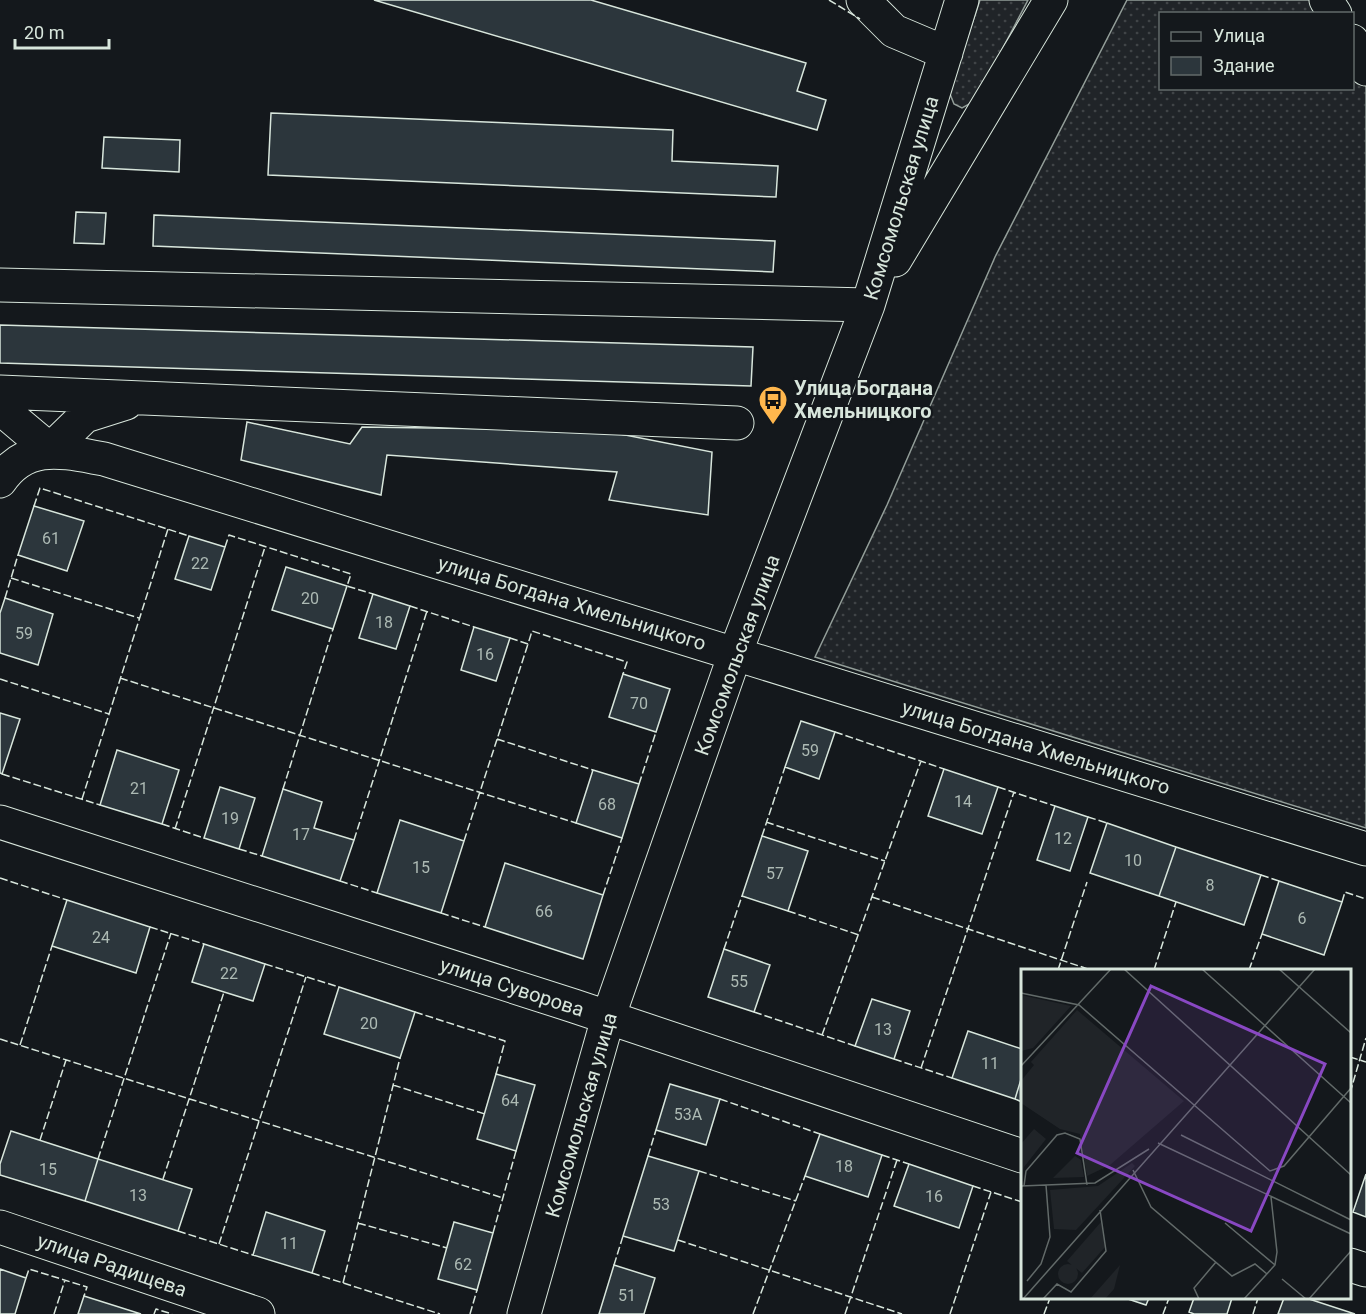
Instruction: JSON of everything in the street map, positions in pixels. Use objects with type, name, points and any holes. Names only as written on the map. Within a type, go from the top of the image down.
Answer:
[{"type":"street","points":[[863,0],[894,31],[946,53]]},
{"type":"street","name":"Комсомольская улица","points":[[524,1314],[608,1018],[735,654],[868,305],[962,0]]},
{"type":"street","points":[[0,285],[868,305],[1051,0]]},
{"type":"street","points":[[1354,43],[1366,69]]},
{"type":"street","points":[[0,392],[737,423]]},
{"type":"street","points":[[0,481],[23,458],[51,450],[85,416],[143,398]]},
{"type":"street","points":[[0,408],[51,450]]},
{"type":"street","name":"улица Богдана Хмельницкого","points":[[51,450],[104,459],[1366,849]]},
{"type":"street","name":"улица Суворова","points":[[0,822],[608,1018],[1021,1155]]},
{"type":"street","name":"улица Радищева","points":[[0,1227],[258,1314]]},
{"type":"street","points":[[1351,1265],[1366,1270]]},
{"type":"shaded area","points":[[980,0],[1028,0],[975,101],[962,108],[954,104],[950,94],[951,87]]},
{"type":"shaded area","points":[[1127,0],[1311,0],[1318,12],[1159,12],[1159,90],[1354,90],[1354,67],[1366,85],[1366,828],[815,657],[887,505],[995,257]]},
{"type":"building","points":[[374,0],[591,0],[806,63],[797,91],[826,100],[817,130]]},
{"type":"building","points":[[271,113],[673,130],[672,161],[778,166],[776,197],[268,175]]},
{"type":"building","points":[[104,137],[180,140],[179,172],[102,168]]},
{"type":"building","points":[[76,212],[106,213],[104,244],[74,243]]},
{"type":"building","points":[[154,215],[775,241],[773,272],[153,246]]},
{"type":"building","points":[[0,325],[753,347],[751,386],[0,363]]},
{"type":"building","points":[[247,422],[350,444],[362,427],[500,429],[610,432],[712,452],[708,515],[609,500],[617,472],[387,455],[381,495],[241,460]]},
{"type":"building","points":[[34,506],[84,521],[67,571],[18,555]]},
{"type":"building","points":[[189,536],[225,547],[211,590],[175,579]]},
{"type":"building","points":[[286,567],[347,586],[333,629],[272,610]]},
{"type":"building","points":[[373,594],[410,606],[396,649],[359,638]]},
{"type":"building","points":[[5,598],[53,614],[38,665],[0,653],[0,613]]},
{"type":"building","points":[[474,627],[510,638],[496,681],[461,670]]},
{"type":"building","points":[[623,674],[670,689],[656,732],[609,717]]},
{"type":"building","points":[[0,713],[20,719],[2,774],[0,773]]},
{"type":"building","points":[[801,721],[835,732],[819,779],[785,767]]},
{"type":"building","points":[[117,750],[179,770],[162,824],[100,805]]},
{"type":"building","points":[[944,769],[998,787],[982,834],[928,816]]},
{"type":"building","points":[[593,770],[639,784],[622,838],[576,823]]},
{"type":"building","points":[[220,787],[255,798],[239,849],[204,838]]},
{"type":"building","points":[[283,789],[322,802],[314,828],[354,840],[340,881],[262,856]]},
{"type":"building","points":[[1055,806],[1088,817],[1070,871],[1037,860]]},
{"type":"building","points":[[400,820],[464,841],[441,913],[377,893]]},
{"type":"building","points":[[1107,823],[1176,847],[1159,896],[1090,873]]},
{"type":"building","points":[[762,836],[808,851],[788,911],[742,896]]},
{"type":"building","points":[[1176,847],[1261,875],[1244,925],[1159,896]]},
{"type":"building","points":[[505,863],[603,895],[583,959],[485,927]]},
{"type":"building","points":[[1279,881],[1342,902],[1324,955],[1262,934]]},
{"type":"building","points":[[67,900],[150,927],[136,973],[52,946]]},
{"type":"building","points":[[204,944],[265,964],[253,1001],[192,982]]},
{"type":"building","points":[[724,949],[770,965],[754,1012],[708,997]]},
{"type":"building","points":[[339,987],[415,1012],[400,1058],[324,1034]]},
{"type":"building","points":[[872,999],[910,1011],[894,1059],[855,1046]]},
{"type":"building","points":[[968,1031],[1021,1049],[1021,1079],[1015,1099],[952,1078]]},
{"type":"building","points":[[496,1074],[535,1085],[516,1151],[477,1139]]},
{"type":"building","points":[[1021,1079],[1021,1102],[1015,1099]]},
{"type":"building","points":[[670,1084],[720,1099],[706,1145],[656,1130]]},
{"type":"building","points":[[11,1131],[98,1159],[85,1201],[0,1175],[0,1164]]},
{"type":"building","points":[[820,1134],[882,1155],[868,1197],[805,1176]]},
{"type":"building","points":[[648,1156],[699,1171],[674,1251],[623,1236]]},
{"type":"building","points":[[98,1159],[192,1189],[178,1231],[85,1201]]},
{"type":"building","points":[[909,1164],[973,1186],[959,1228],[894,1206]]},
{"type":"building","points":[[1366,1174],[1366,1217],[1353,1212]]},
{"type":"building","points":[[266,1212],[325,1231],[312,1273],[253,1255]]},
{"type":"building","points":[[454,1222],[493,1233],[477,1290],[438,1279]]},
{"type":"building","points":[[614,1265],[655,1278],[644,1314],[599,1314]]},
{"type":"building","points":[[0,1269],[26,1278],[15,1314],[0,1314]]},
{"type":"building","points":[[84,1296],[141,1314],[78,1314]]},
{"type":"building","points":[[1128,1299],[1149,1299],[1146,1305]]},
{"type":"building","points":[[1194,1299],[1232,1299],[1227,1314],[1189,1312]]},
{"type":"building","points":[[1284,1299],[1309,1299],[1355,1314],[1278,1314]]},
{"type":"fence","points":[[829,0],[860,19]]},
{"type":"fence","points":[[34,506],[40,488],[189,536]]},
{"type":"fence","points":[[82,799],[168,529]]},
{"type":"fence","points":[[225,547],[229,535],[351,574],[347,586],[373,594]]},
{"type":"fence","points":[[175,829],[265,547]]},
{"type":"fence","points":[[5,598],[18,555]]},
{"type":"fence","points":[[11,578],[139,618]]},
{"type":"fence","points":[[410,606],[474,627]]},
{"type":"fence","points":[[354,840],[427,611]]},
{"type":"fence","points":[[283,789],[333,629]]},
{"type":"fence","points":[[510,638],[528,644],[532,631],[627,662],[623,674]]},
{"type":"fence","points":[[464,841],[528,644]]},
{"type":"fence","points":[[120,678],[576,823]]},
{"type":"fence","points":[[0,679],[109,714]]},
{"type":"fence","points":[[639,784],[656,732]]},
{"type":"fence","points":[[835,732],[944,769]]},
{"type":"fence","points":[[497,739],[593,770]]},
{"type":"fence","points":[[822,1035],[921,761]]},
{"type":"fence","points":[[762,836],[785,767]]},
{"type":"fence","points":[[2,774],[100,805]]},
{"type":"fence","points":[[998,787],[1055,806]]},
{"type":"fence","points":[[921,1068],[1014,792]]},
{"type":"fence","points":[[1088,817],[1107,823]]},
{"type":"fence","points":[[766,822],[885,861]]},
{"type":"fence","points":[[162,824],[204,838]]},
{"type":"fence","points":[[603,895],[622,838]]},
{"type":"fence","points":[[239,849],[262,856]]},
{"type":"fence","points":[[1261,875],[1279,881]]},
{"type":"fence","points":[[0,878],[67,900]]},
{"type":"fence","points":[[340,881],[377,893]]},
{"type":"fence","points":[[1058,969],[1087,882]]},
{"type":"fence","points":[[1342,902],[1345,892],[1366,899]]},
{"type":"fence","points":[[724,949],[742,896]]},
{"type":"fence","points":[[872,897],[1088,969]]},
{"type":"fence","points":[[1154,969],[1176,902]]},
{"type":"fence","points":[[788,911],[859,935]]},
{"type":"fence","points":[[441,913],[485,927]]},
{"type":"fence","points":[[150,927],[204,944]]},
{"type":"fence","points":[[98,1159],[171,933]]},
{"type":"fence","points":[[1249,969],[1262,934]]},
{"type":"fence","points":[[20,1045],[52,946]]},
{"type":"fence","points":[[265,964],[339,987]]},
{"type":"fence","points":[[219,1244],[306,977]]},
{"type":"fence","points":[[163,1179],[224,992]]},
{"type":"fence","points":[[415,1012],[505,1041],[496,1074]]},
{"type":"fence","points":[[754,1012],[855,1046]]},
{"type":"fence","points":[[1351,1090],[1366,1038]]},
{"type":"fence","points":[[0,1039],[503,1198]]},
{"type":"fence","points":[[1351,1057],[1366,1062]]},
{"type":"fence","points":[[343,1283],[400,1058]]},
{"type":"fence","points":[[894,1059],[952,1078]]},
{"type":"fence","points":[[40,1140],[66,1060]]},
{"type":"fence","points":[[393,1085],[485,1114]]},
{"type":"fence","points":[[720,1099],[820,1134]]},
{"type":"fence","points":[[648,1156],[656,1130]]},
{"type":"fence","points":[[493,1233],[516,1151]]},
{"type":"fence","points":[[882,1155],[909,1164]]},
{"type":"fence","points":[[845,1314],[897,1160]]},
{"type":"fence","points":[[699,1171],[796,1201]]},
{"type":"fence","points":[[753,1314],[805,1176]]},
{"type":"fence","points":[[973,1186],[1021,1202]]},
{"type":"fence","points":[[950,1314],[991,1192]]},
{"type":"fence","points":[[358,1223],[447,1248]]},
{"type":"fence","points":[[178,1231],[253,1255]]},
{"type":"fence","points":[[614,1265],[623,1236]]},
{"type":"fence","points":[[678,1240],[902,1314]]},
{"type":"fence","points":[[26,1278],[29,1269],[87,1287],[84,1296]]},
{"type":"fence","points":[[312,1273],[440,1314]]},
{"type":"fence","points":[[54,1314],[65,1280]]},
{"type":"fence","points":[[470,1314],[477,1290]]},
{"type":"fence","points":[[1044,1314],[1050,1299]]},
{"type":"fence","points":[[1163,1314],[1169,1299]]},
{"type":"fence","points":[[1253,1314],[1258,1299]]},
{"type":"fence","points":[[154,1314],[156,1309],[172,1314]]},
{"type":"place","name":"Улица Богдана Хмельницкого","points":[[773,426]]}]
